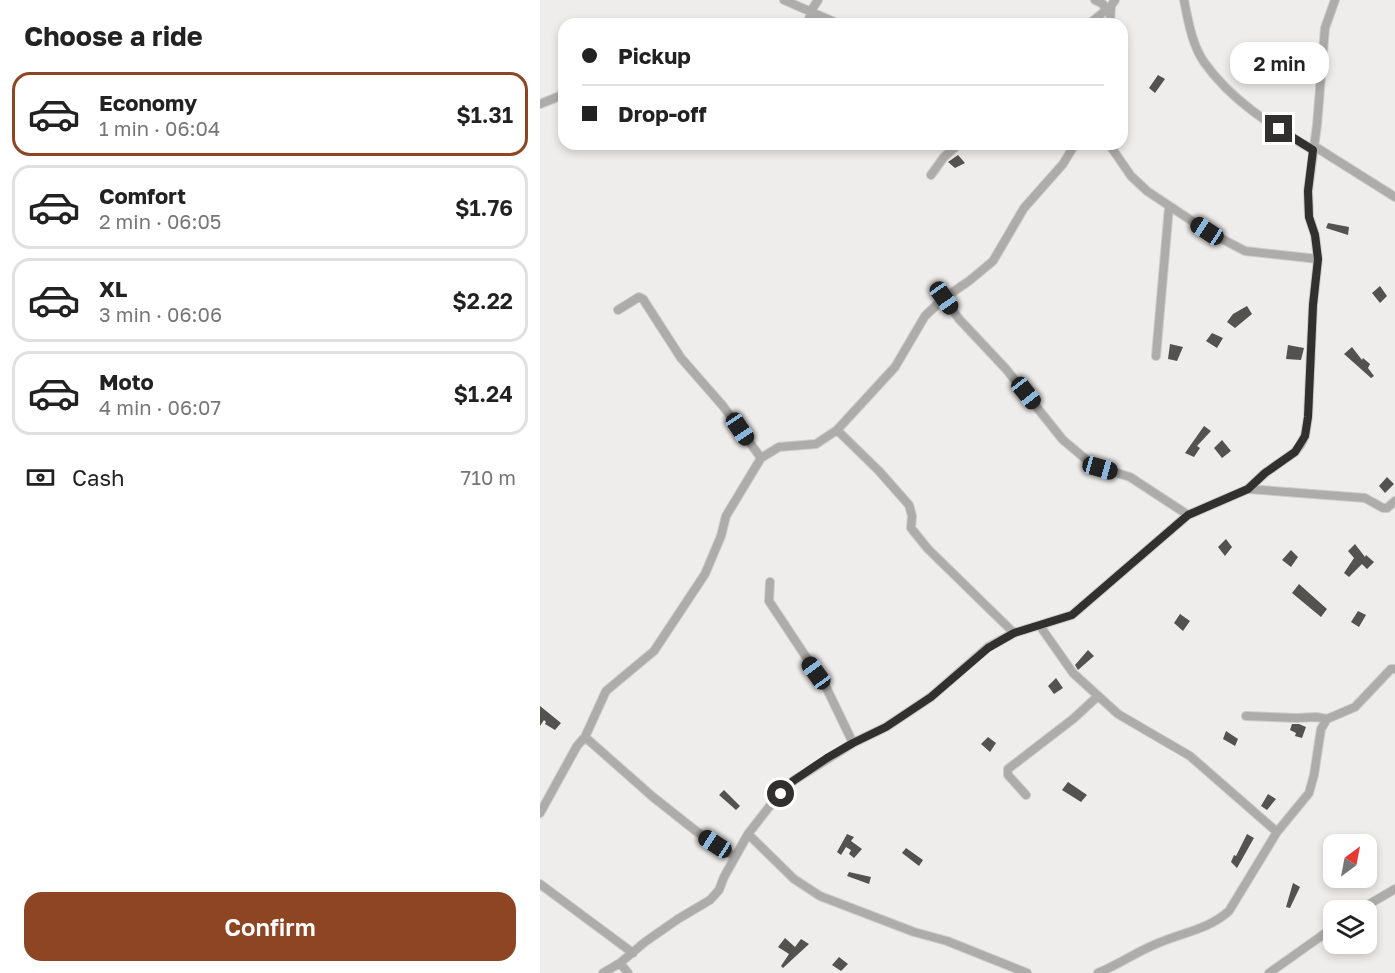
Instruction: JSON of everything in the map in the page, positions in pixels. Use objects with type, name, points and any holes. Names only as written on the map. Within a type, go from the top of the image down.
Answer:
[{"type":"street","points":[[784,0],[826,18]]},
{"type":"street","points":[[809,18],[818,0]]},
{"type":"street","points":[[1095,0],[1111,6]]},
{"type":"street","points":[[1184,0],[1197,48],[1204,62],[1236,98],[1258,117],[1395,197]]},
{"type":"street","points":[[603,973],[620,963],[678,919],[710,900],[719,890],[748,834],[793,781],[853,743],[886,727],[931,697],[988,648],[1014,633],[1072,615],[1188,515],[1248,489],[1265,473],[1295,452],[1305,436],[1318,259],[1315,235],[1309,217],[1308,200],[1325,28],[1335,0]]},
{"type":"street","points":[[1096,18],[1111,6]]},
{"type":"street","points":[[540,104],[558,97]]},
{"type":"street","points":[[931,175],[952,150]]},
{"type":"street","points":[[540,813],[572,755],[585,737],[606,691],[654,651],[705,574],[721,536],[726,516],[761,458],[779,447],[816,444],[837,430],[895,367],[925,316],[944,298],[993,261],[1024,208],[1063,164],[1071,150]]},
{"type":"street","points":[[1113,150],[1131,176],[1147,191],[1207,231],[1245,251],[1318,259]]},
{"type":"street","points":[[1156,356],[1169,207]]},
{"type":"street","points":[[618,310],[639,297],[643,299],[681,358],[723,406],[761,458]]},
{"type":"street","points":[[944,298],[959,319],[1006,369],[1063,440],[1095,466],[1130,477],[1188,515]]},
{"type":"street","points":[[837,430],[879,471],[909,505],[912,516],[911,528],[928,549],[1014,633]]},
{"type":"street","points":[[1248,489],[1365,498],[1383,508],[1387,508],[1395,501]]},
{"type":"street","points":[[770,582],[769,601],[826,687],[853,743]]},
{"type":"street","points":[[1040,626],[1073,673],[1098,696],[1131,723],[1190,756],[1277,832]]},
{"type":"street","points":[[1246,716],[1327,719],[1354,707],[1391,669],[1395,669]]},
{"type":"street","points":[[1026,795],[1008,775],[1008,769],[1073,719],[1098,696]]},
{"type":"street","points":[[1098,973],[1161,942],[1218,921],[1229,911],[1277,832],[1310,793],[1321,729],[1327,719]]},
{"type":"street","points":[[585,737],[653,797],[696,831],[735,857]]},
{"type":"street","points":[[748,834],[794,879],[820,896],[914,932],[947,941],[1027,973]]},
{"type":"street","points":[[540,884],[633,952]]},
{"type":"street","points":[[1376,900],[1395,889]]},
{"type":"street","points":[[1269,973],[1323,935]]},
{"type":"street","points":[[620,963],[628,973]]},
{"type":"building","points":[[1158,75],[1165,79],[1155,93],[1149,88]]},
{"type":"building","points":[[958,155],[965,163],[955,168],[948,162]]},
{"type":"building","points":[[1328,223],[1349,227],[1348,235],[1326,228]]},
{"type":"building","points":[[1380,286],[1387,296],[1380,303],[1372,293]]},
{"type":"building","points":[[1247,306],[1252,314],[1235,328],[1227,322],[1233,314]]},
{"type":"building","points":[[1212,333],[1223,338],[1217,348],[1206,341]]},
{"type":"building","points":[[1170,344],[1183,347],[1177,361],[1168,359]]},
{"type":"building","points":[[1288,345],[1304,348],[1301,360],[1286,359]]},
{"type":"building","points":[[1352,347],[1362,360],[1363,358],[1370,364],[1368,368],[1374,376],[1371,378],[1344,354]]},
{"type":"building","points":[[1204,426],[1211,431],[1197,446],[1200,448],[1194,457],[1185,453]]},
{"type":"building","points":[[1222,440],[1231,451],[1222,458],[1214,448]]},
{"type":"building","points":[[1387,477],[1394,484],[1385,493],[1379,486]]},
{"type":"building","points":[[1226,539],[1232,547],[1225,556],[1218,547]]},
{"type":"building","points":[[1355,544],[1365,557],[1366,555],[1374,562],[1367,569],[1362,564],[1349,577],[1344,573],[1354,558],[1348,551]]},
{"type":"building","points":[[1291,550],[1298,557],[1291,567],[1282,560]]},
{"type":"building","points":[[1299,584],[1327,609],[1321,617],[1292,593]]},
{"type":"building","points":[[1358,611],[1366,615],[1359,627],[1351,622]]},
{"type":"building","points":[[1180,614],[1190,621],[1183,631],[1174,623]]},
{"type":"building","points":[[1088,650],[1094,656],[1078,670],[1075,665]]},
{"type":"building","points":[[1056,678],[1063,688],[1054,694],[1048,686]]},
{"type":"building","points":[[540,706],[561,723],[555,730],[545,724],[544,720],[540,726]]},
{"type":"building","points":[[1292,724],[1306,727],[1302,738],[1295,736],[1296,733],[1290,730]]},
{"type":"building","points":[[1226,731],[1238,739],[1235,746],[1223,739]]},
{"type":"building","points":[[988,737],[996,743],[990,752],[981,744]]},
{"type":"building","points":[[1068,782],[1087,795],[1081,802],[1062,790]]},
{"type":"building","points":[[724,790],[740,806],[736,810],[719,795]]},
{"type":"building","points":[[1268,794],[1276,799],[1267,810],[1261,806]]},
{"type":"building","points":[[847,834],[854,837],[851,841],[862,849],[854,858],[849,854],[851,850],[846,847],[841,855],[837,852]]},
{"type":"building","points":[[1247,834],[1254,838],[1237,868],[1231,862]]},
{"type":"building","points":[[906,848],[923,860],[919,866],[902,853]]},
{"type":"building","points":[[849,872],[871,877],[869,884],[847,876]]},
{"type":"building","points":[[1293,883],[1300,887],[1290,908],[1286,907]]},
{"type":"building","points":[[785,938],[795,947],[801,939],[809,944],[783,968],[781,966],[789,954],[778,947]]},
{"type":"building","points":[[839,957],[848,964],[841,971],[832,965]]},
{"type":"route","points":[[781,794],[793,781],[827,758],[886,727],[931,697],[988,648],[1014,633],[1072,615],[1188,515],[1248,489],[1265,473],[1295,452],[1301,444],[1305,436],[1308,417],[1313,305],[1318,259],[1315,235],[1309,217],[1308,191],[1313,150],[1279,129]]}]
